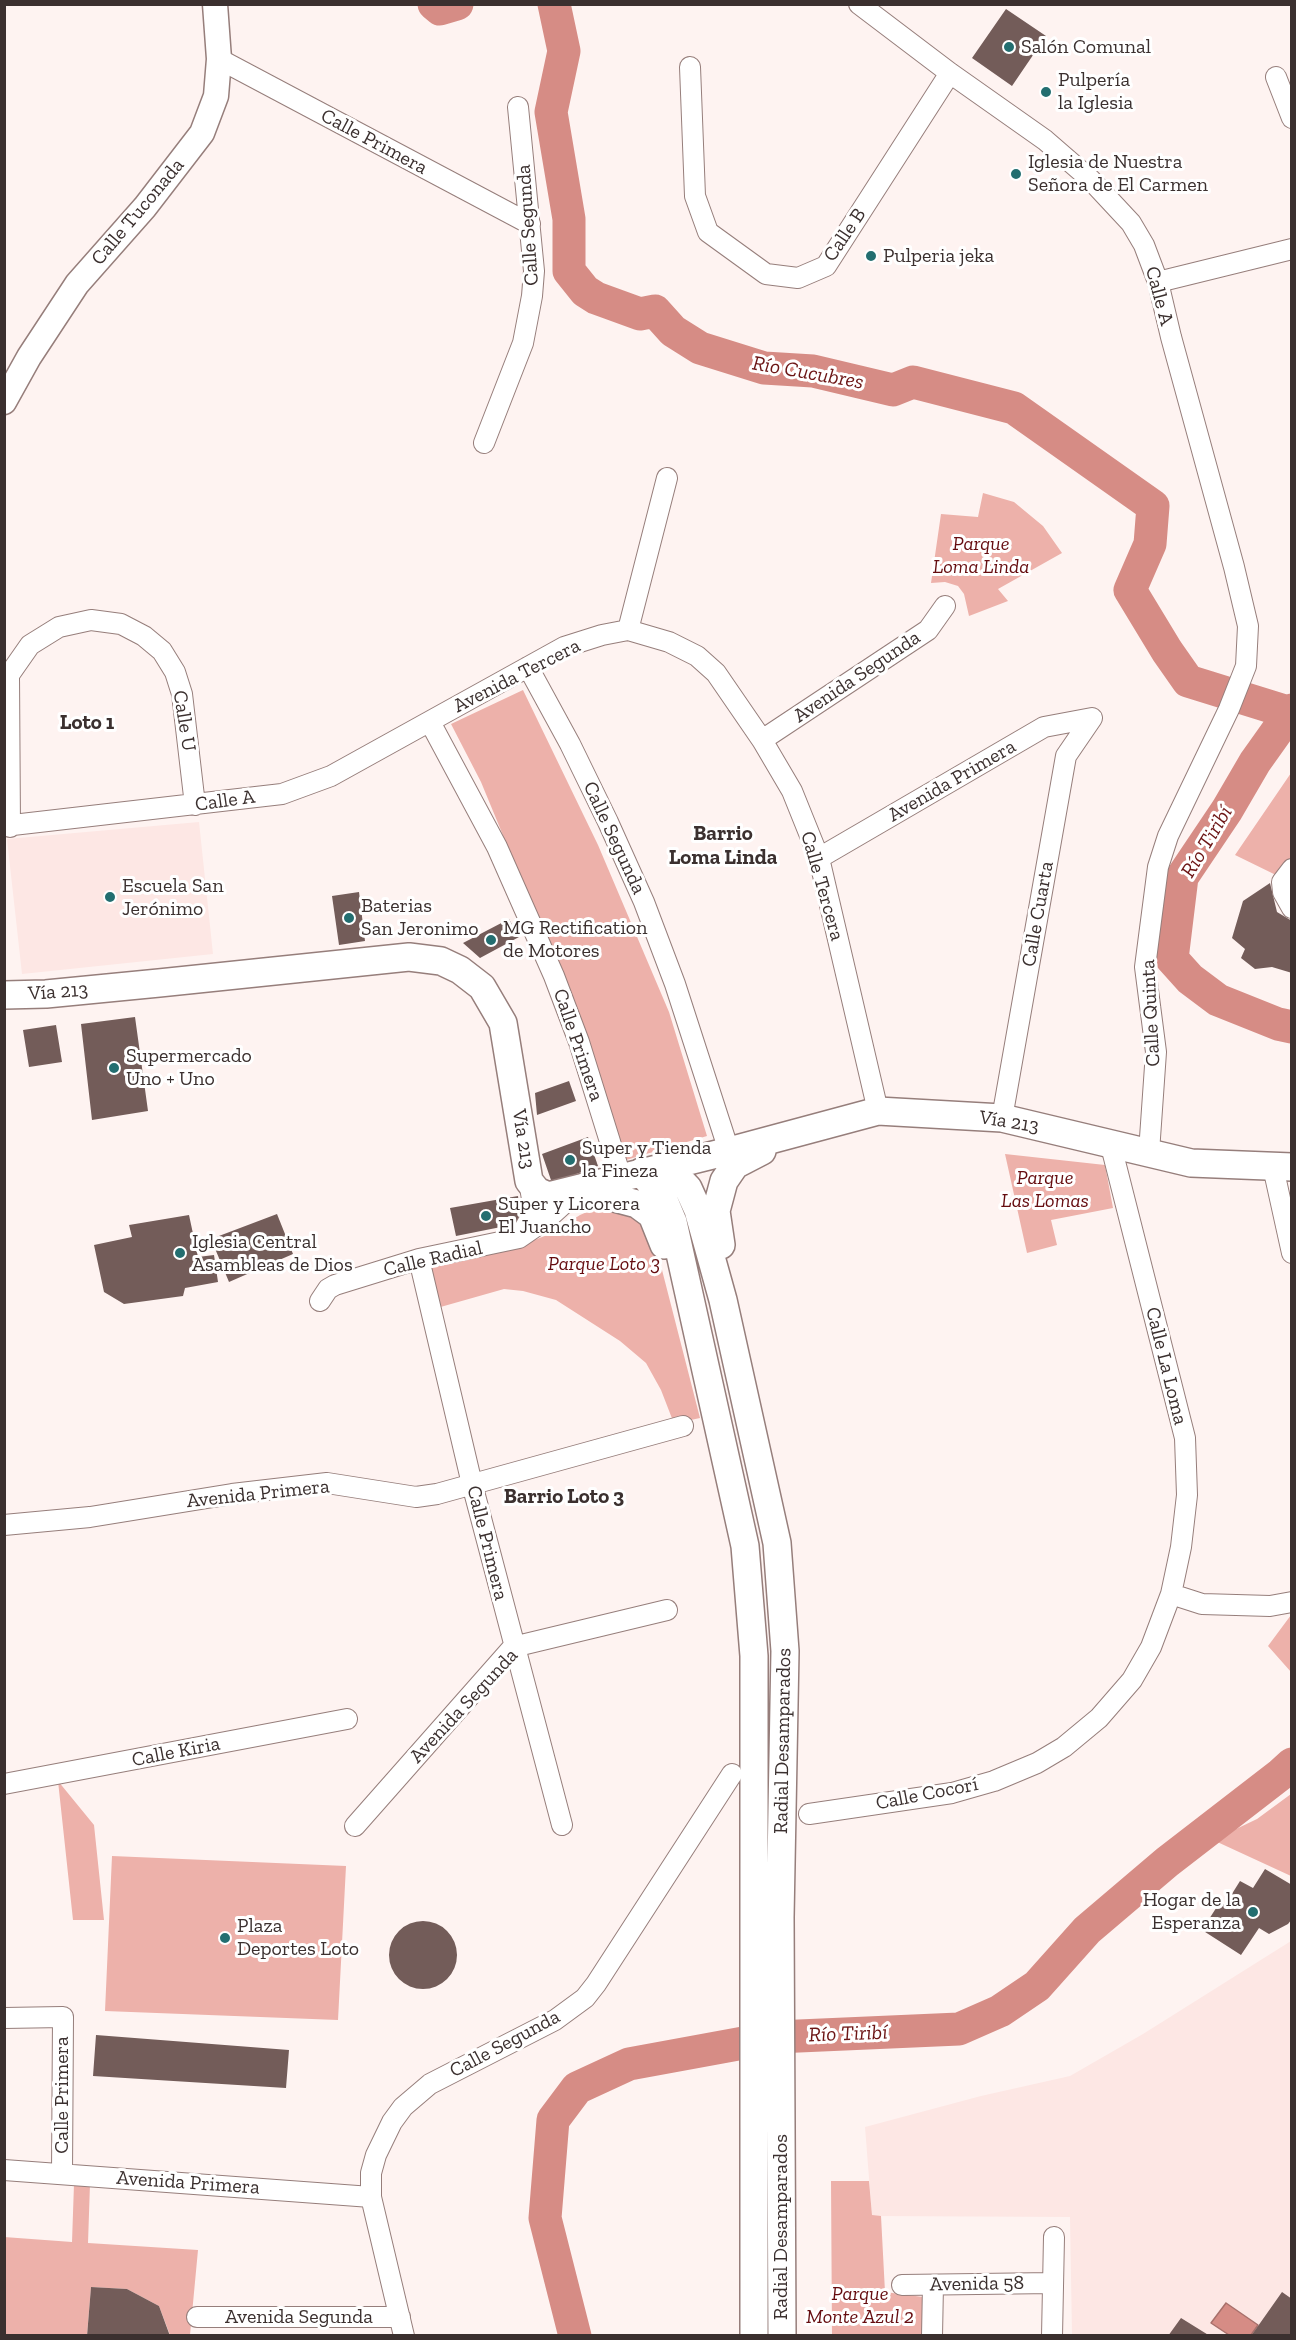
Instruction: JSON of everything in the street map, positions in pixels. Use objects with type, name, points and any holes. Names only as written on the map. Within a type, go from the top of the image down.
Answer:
[{"type":"main road","name":"Vía 213","points":[[4,995],[91,990],[409,957],[441,961],[460,970],[482,987],[503,1023],[529,1181],[537,1191],[548,1197],[878,1111],[1002,1118],[1191,1163],[1282,1167]]},
{"type":"main road","points":[[716,1211],[724,1181],[735,1165],[800,1130]]},
{"type":"main road","points":[[723,1300],[724,1269],[714,1190],[718,1170],[729,1151]]},
{"type":"main road","name":"Radial Desamparados","points":[[643,1172],[688,1188],[698,1210],[723,1300],[777,1543],[785,1651],[753,2173],[754,2336]]},
{"type":"main road","name":"Radial Desamparados","points":[[643,1172],[663,1198],[673,1222],[745,1546],[754,1656],[780,2169],[782,2336]]},
{"type":"main road","points":[[580,1189],[622,1198],[637,1204],[652,1215],[691,1302]]},
{"type":"street","name":"Calle Tuconada","points":[[4,402],[29,357],[76,284],[145,207],[202,133],[216,96],[219,59],[215,4]]},
{"type":"street","name":"Calle A","points":[[859,4],[950,74],[1045,140],[1090,179],[1131,223],[1144,245],[1158,282],[1170,337],[1248,626],[1246,666],[1229,709]]},
{"type":"street","name":"Calle Primera","points":[[219,59],[530,224]]},
{"type":"street","name":"Calle B","points":[[690,67],[695,196],[708,232],[766,274],[798,278],[826,266],[950,74]]},
{"type":"street","points":[[1276,77],[1292,118]]},
{"type":"street","name":"Calle Segunda","points":[[484,444],[523,343],[532,296],[534,271],[518,107]]},
{"type":"street","points":[[1158,282],[1292,249]]},
{"type":"street","points":[[628,630],[668,478]]},
{"type":"street","name":"Avenida Segunda","points":[[762,740],[928,630],[945,606]]},
{"type":"street","name":"Calle U","points":[[8,826],[9,675],[30,645],[59,627],[91,620],[121,624],[144,636],[162,651],[175,672],[182,694],[195,805]]},
{"type":"street","name":"Avenida Tercera","points":[[430,722],[564,647],[602,635],[628,630]]},
{"type":"street","name":"Calle Tercera","points":[[628,630],[669,642],[697,656],[716,673],[762,740],[792,791],[819,858],[878,1111]]},
{"type":"street","name":"Calle Segunda","points":[[528,667],[594,793],[644,903],[675,984],[729,1151]]},
{"type":"street","name":"Calle Quinta","points":[[1149,1152],[1156,1052],[1145,967],[1158,867],[1168,836],[1229,709]]},
{"type":"street","name":"Avenida Primera","points":[[819,858],[1044,727],[1092,718]]},
{"type":"street","name":"Calle Cuarta","points":[[1002,1118],[1066,756],[1092,718]]},
{"type":"street","name":"Calle Primera","points":[[430,722],[497,847],[549,965],[579,1042],[643,1172]]},
{"type":"street","name":"Calle A","points":[[8,826],[282,794],[331,776],[430,722]]},
{"type":"street","points":[[1287,876],[1283,892],[1292,908]]},
{"type":"street","name":"Calle La Loma","points":[[1110,1142],[1185,1438],[1187,1495],[1181,1547],[1171,1594]]},
{"type":"street","points":[[1282,1167],[1292,1254]]},
{"type":"street","points":[[519,1238],[531,1217],[532,1193],[529,1181]]},
{"type":"street","name":"Calle Radial","points":[[320,1301],[328,1289],[335,1285],[419,1259],[519,1238],[548,1218],[580,1189]]},
{"type":"street","name":"Calle Primera","points":[[419,1259],[513,1647],[562,1825]]},
{"type":"street","name":"Avenida Primera","points":[[4,1525],[90,1517],[232,1494],[327,1483],[416,1497],[437,1494],[683,1426]]},
{"type":"street","points":[[1171,1594],[1202,1604],[1270,1606],[1292,1602]]},
{"type":"street","name":"Calle Cocorí","points":[[809,1814],[952,1792],[993,1781],[1046,1758],[1064,1747],[1099,1718],[1132,1680],[1151,1647],[1171,1594]]},
{"type":"street","name":"Avenida Segunda","points":[[355,1826],[513,1647],[667,1610]]},
{"type":"street","name":"Calle Kiria","points":[[4,1784],[347,1719]]},
{"type":"street","name":"Calle Segunda","points":[[402,2326],[371,2197],[371,2173],[383,2138],[403,2107],[430,2084],[555,2020],[585,1998],[732,1774]]},
{"type":"street","name":"Calle Primera","points":[[4,2018],[63,2017],[62,2173]]},
{"type":"street","name":"Avenida Primera","points":[[4,2170],[371,2197]]},
{"type":"street","points":[[1052,2336],[1054,2237]]},
{"type":"street","name":"Avenida 58","points":[[902,2284],[1052,2283]]},
{"type":"street","points":[[932,2336],[933,2285]]},
{"type":"street","name":"Avenida Segunda","points":[[197,2317],[291,2319],[402,2326]]},
{"type":"shaded area","name":"Escuela San Jerónimo","points":[[199,822],[213,954],[22,974],[7,839]]},
{"type":"shaded area","points":[[1291,1941],[1291,2335],[1072,2335],[1070,2217],[872,2216],[865,2127],[981,2096],[1070,2076],[1143,2034]]},
{"type":"shaded area","points":[[1226,2303],[1258,2325],[1251,2335],[1229,2335],[1211,2323]]},
{"type":"green space","name":"Parque Loma Linda","points":[[983,493],[1014,502],[1043,526],[1062,553],[998,589],[1008,601],[969,616],[964,594],[958,586],[945,582],[931,583],[941,514],[978,517]]},
{"type":"green space","points":[[523,690],[598,845],[669,1012],[707,1136],[626,1160],[583,1029],[481,782],[451,724]]},
{"type":"green space","points":[[1291,773],[1291,866],[1280,877],[1235,855]]},
{"type":"green space","name":"Parque Las Lomas","points":[[1005,1154],[1105,1165],[1113,1208],[1051,1220],[1057,1245],[1027,1253]]},
{"type":"green space","name":"Parque Loto 3","points":[[610,1202],[634,1211],[652,1231],[700,1418],[677,1423],[673,1421],[661,1390],[646,1363],[620,1341],[556,1300],[523,1291],[504,1289],[437,1308],[428,1269],[434,1262],[529,1242],[550,1234],[580,1215]]},
{"type":"green space","points":[[1291,1615],[1291,1672],[1268,1646]]},
{"type":"green space","points":[[58,1781],[94,1825],[104,1920],[73,1920]]},
{"type":"green space","points":[[1291,1794],[1291,1876],[1213,1840],[1257,1819]]},
{"type":"green space","name":"Plaza Deportes Loto","points":[[112,1856],[346,1866],[338,2020],[105,2011]]},
{"type":"green space","name":"Parque Monte Azul 2","points":[[831,2181],[869,2181],[872,2215],[881,2216],[885,2292],[923,2297],[922,2335],[832,2335]]},
{"type":"green space","points":[[74,2184],[90,2184],[88,2243],[198,2250],[190,2335],[170,2335],[159,2306],[127,2289],[91,2287],[87,2335],[5,2335],[4,2237],[72,2242]]},
{"type":"building","name":"Salón Comunal","points":[[1006,9],[1046,36],[1012,86],[972,58]]},
{"type":"building","points":[[1270,883],[1277,912],[1292,921],[1292,973],[1272,967],[1255,969],[1241,958],[1245,949],[1232,938],[1243,901]]},
{"type":"building","name":"Baterias San Jeronimo","points":[[359,892],[365,941],[339,945],[332,896]]},
{"type":"building","name":"MG Rectification de Motores","points":[[509,919],[519,937],[480,958],[463,943]]},
{"type":"building","name":"Supermercado Uno + Uno","points":[[135,1017],[148,1111],[92,1120],[81,1024]]},
{"type":"building","points":[[56,1025],[62,1062],[29,1067],[23,1030]]},
{"type":"building","points":[[569,1081],[576,1101],[537,1115],[535,1093]]},
{"type":"building","name":"Super y Tienda la Fineza","points":[[588,1137],[598,1166],[552,1183],[542,1154]]},
{"type":"building","name":"Super y Licorera El Juancho","points":[[518,1196],[521,1223],[456,1236],[450,1208]]},
{"type":"building","points":[[277,1214],[293,1254],[229,1282],[211,1239]]},
{"type":"building","points":[[189,1215],[198,1257],[214,1255],[218,1282],[185,1288],[183,1296],[124,1304],[104,1292],[94,1245],[132,1237],[129,1225]]},
{"type":"building","name":"Hogar de la Esperanza","points":[[1265,1869],[1292,1885],[1292,1919],[1288,1924],[1269,1934],[1259,1928],[1241,1955],[1202,1930],[1220,1902],[1225,1905],[1240,1881],[1253,1888]]},
{"type":"building","points":[[416,1921],[430,1921],[442,1926],[452,1936],[457,1955],[452,1974],[442,1984],[430,1989],[416,1989],[404,1984],[394,1974],[389,1962],[389,1948],[394,1936],[404,1926]]},
{"type":"building","points":[[96,2035],[289,2050],[286,2088],[93,2076]]},
{"type":"building","points":[[91,2287],[127,2289],[159,2306],[170,2336],[87,2336]]},
{"type":"building","points":[[1282,2292],[1292,2299],[1292,2336],[1251,2336]]},
{"type":"building","points":[[1181,2318],[1210,2336],[1168,2336]]},
{"type":"waterway","name":"Río Cucubres","points":[[434,4],[440,9],[457,4]]},
{"type":"waterway","name":"Río Cucubres","points":[[554,4],[564,51],[551,112],[569,219],[569,271],[585,291],[596,298],[640,314],[655,311],[673,331],[700,348],[764,368],[813,371],[893,390],[913,382],[1014,408],[1153,506],[1150,544],[1130,590],[1188,681],[1291,713]]},
{"type":"waterway","name":"Río Tiribí","points":[[1292,710],[1255,762],[1227,810],[1182,877],[1172,959],[1190,979],[1218,1000],[1278,1024],[1292,1027]]},
{"type":"waterway","name":"Río Tiribí","points":[[575,2336],[545,2218],[553,2120],[577,2088],[629,2064],[776,2037],[959,2029],[1000,2011],[1037,1986],[1087,1930],[1167,1862],[1292,1764]]},
{"type":"place","name":"Salón Comunal","points":[[1009,47]]},
{"type":"place","name":"Pulpería la Iglesia","points":[[1046,92]]},
{"type":"place","name":"Iglesia de Nuestra Señora de El Carmen","points":[[1016,174]]},
{"type":"place","name":"Pulperia jeka","points":[[871,256]]},
{"type":"place","name":"Escuela San Jerónimo","points":[[110,897]]},
{"type":"place","name":"Baterias San Jeronimo","points":[[349,918]]},
{"type":"place","name":"MG Rectification de Motores","points":[[491,940]]},
{"type":"place","name":"Supermercado Uno + Uno","points":[[114,1068]]},
{"type":"place","name":"Super y Tienda la Fineza","points":[[570,1160]]},
{"type":"place","name":"Super y Licorera El Juancho","points":[[486,1216]]},
{"type":"place","name":"Iglesia Central Asambleas de Dios","points":[[180,1253]]},
{"type":"place","name":"Hogar de la Esperanza","points":[[1253,1912]]},
{"type":"place","name":"Plaza Deportes Loto","points":[[225,1938]]},
{"type":"district","name":"Loto 1","points":[[87,723]]},
{"type":"district","name":"Barrio Loma Linda","points":[[723,846]]},
{"type":"district","name":"Barrio Loto 3","points":[[564,1497]]}]
